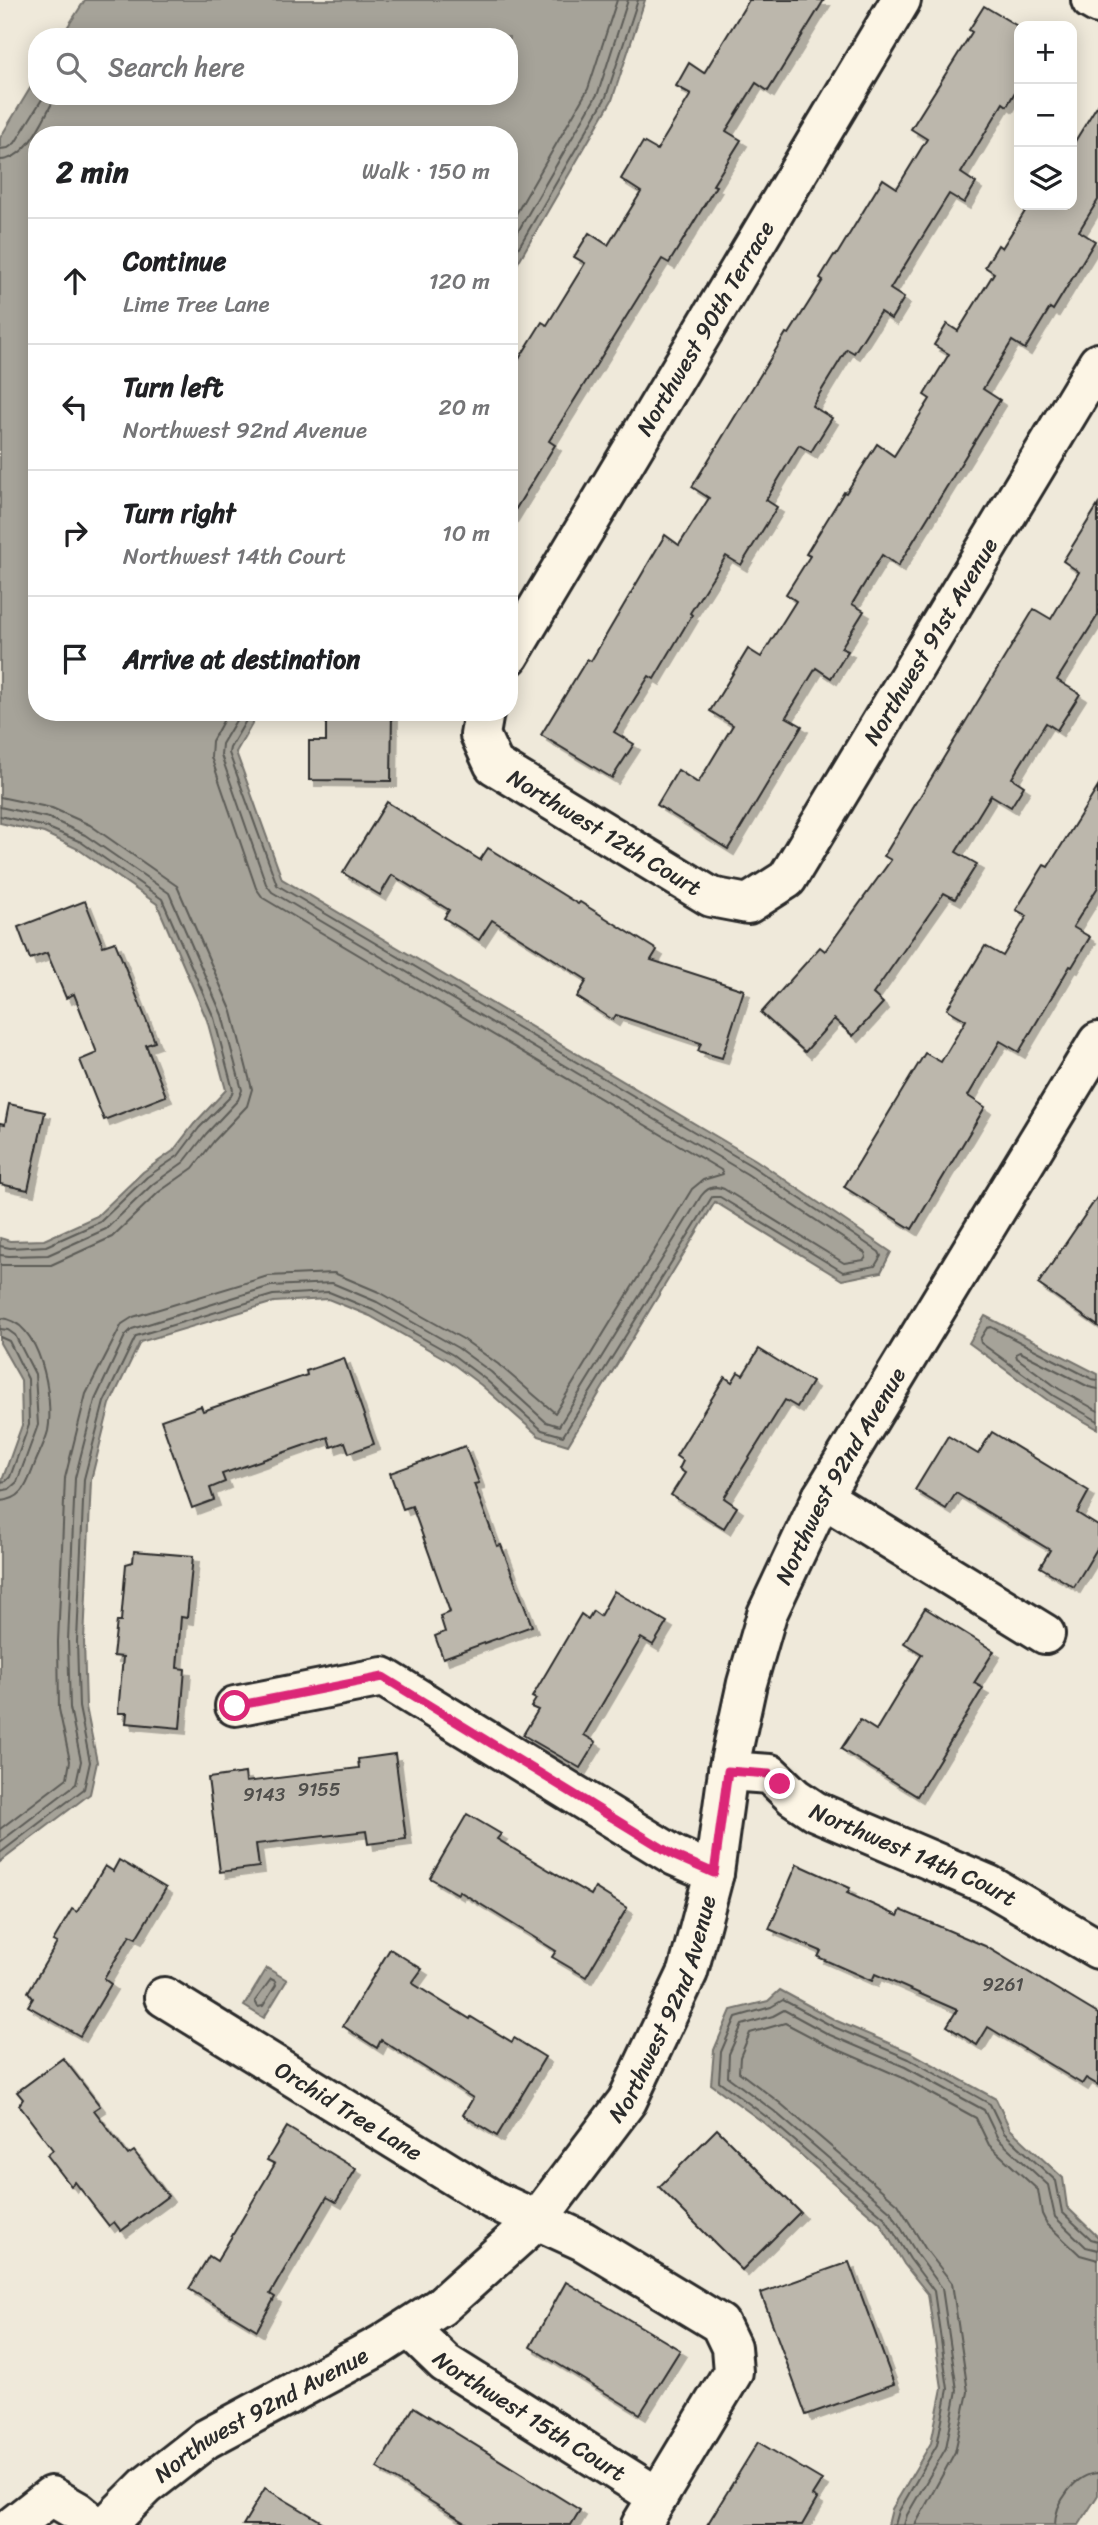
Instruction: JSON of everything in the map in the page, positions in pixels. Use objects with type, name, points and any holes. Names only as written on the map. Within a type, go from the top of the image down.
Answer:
[{"type":"street","name":"Northwest 90th Terrace","points":[[518,641],[901,0]]},
{"type":"street","points":[[1091,0],[1098,4]]},
{"type":"street","name":"Northwest 91st Avenue","points":[[748,904],[787,879],[1098,363]]},
{"type":"street","name":"Northwest 12th Court","points":[[482,724],[494,765],[711,897],[748,904]]},
{"type":"street","name":"Northwest 92nd Avenue","points":[[107,2525],[146,2486],[206,2439],[382,2345],[440,2306],[537,2220],[626,2101],[688,1972],[714,1873],[728,1771],[747,1683],[767,1614],[822,1497],[1098,1042]]},
{"type":"street","points":[[822,1497],[1045,1634]]},
{"type":"street","points":[[235,1706],[383,1677],[675,1856],[714,1873]]},
{"type":"street","name":"Northwest 14th Court","points":[[728,1771],[769,1774],[794,1797],[815,1811],[989,1885],[1098,1948]]},
{"type":"street","name":"Orchid Tree Lane","points":[[164,1997],[493,2200],[583,2241],[720,2324],[731,2347],[733,2372],[649,2511]]},
{"type":"street","name":"Northwest 15th Court","points":[[409,2328],[445,2364],[649,2511]]},
{"type":"street","points":[[14,2525],[51,2496],[77,2511],[94,2525]]},
{"type":"water","points":[[85,0],[645,0],[612,100],[518,262],[518,126],[28,126],[28,721],[254,721],[236,752],[282,879],[756,1160],[891,1252],[881,1272],[842,1280],[715,1202],[568,1445],[539,1436],[449,1361],[370,1316],[328,1299],[274,1302],[140,1342],[110,1404],[91,1480],[84,1641],[86,1707],[97,1762],[90,1794],[0,1862],[0,1486],[22,1425],[21,1380],[0,1343],[0,1238],[10,1241],[44,1240],[97,1216],[143,1172],[173,1151],[226,1090],[207,1020],[157,904],[78,849],[44,833],[0,823],[0,138],[28,92],[28,105],[518,105],[518,28],[67,28]]},
{"type":"water","points":[[985,1316],[1098,1374],[1098,1429],[1050,1402],[969,1343]]},
{"type":"water","points":[[267,1968],[287,1980],[264,2018],[244,2006]]},
{"type":"water","points":[[780,1990],[837,2021],[912,2053],[996,2099],[1010,2129],[1063,2178],[1067,2207],[1098,2237],[1098,2495],[1079,2525],[888,2525],[892,2509],[931,2443],[942,2388],[928,2294],[904,2264],[880,2223],[764,2123],[711,2084],[714,2050],[731,2010],[768,2001]]},
{"type":"building","points":[[749,0],[824,0],[768,91],[756,83],[726,131],[741,140],[713,185],[716,186],[669,263],[662,259],[549,441],[555,445],[518,505],[518,361],[542,322],[547,325],[585,263],[574,257],[589,233],[608,245],[641,192],[621,179],[643,142],[657,150],[691,94],[676,86],[689,63],[704,73]]},
{"type":"building","points":[[984,6],[1014,24],[1014,94],[1007,106],[1003,103],[961,173],[976,183],[964,203],[949,194],[890,289],[904,298],[891,319],[880,312],[854,353],[847,349],[812,406],[832,418],[811,452],[799,445],[766,500],[777,507],[741,565],[726,556],[690,613],[692,615],[654,679],[649,676],[614,732],[634,744],[612,778],[541,735],[587,659],[591,661],[665,535],[679,545],[709,498],[692,487],[786,333],[789,334],[823,280],[820,278],[883,179],[897,188],[927,139],[911,129],[972,32],[969,30]]},
{"type":"building","points":[[1098,104],[1098,200],[1079,231],[1095,241],[1053,310],[1050,308],[1025,349],[1012,341],[983,389],[1000,400],[898,566],[882,555],[852,604],[864,611],[841,648],[848,651],[831,678],[816,668],[786,717],[802,726],[728,849],[657,805],[678,770],[698,783],[733,725],[710,711],[748,649],[761,657],[796,601],[786,594],[810,556],[806,554],[877,444],[894,456],[930,399],[924,395],[949,354],[934,345],[947,324],[958,331],[994,273],[985,267],[998,245],[1002,248],[1026,210],[1077,210],[1077,138]]},
{"type":"building","points":[[1098,505],[1098,615],[1057,680],[1080,694],[1057,730],[1046,723],[1012,778],[1024,786],[1011,807],[991,795],[956,852],[977,864],[955,899],[944,893],[873,994],[883,1003],[853,1036],[834,1019],[805,1052],[761,1013],[820,947],[825,951],[891,860],[884,856],[1034,609],[1051,619],[1079,572],[1063,561]]},
{"type":"building","points":[[326,721],[392,721],[391,781],[309,780],[309,741],[326,741]]},
{"type":"building","points":[[1098,787],[1098,887],[1073,927],[1090,937],[1019,1052],[1000,1041],[968,1096],[985,1107],[912,1229],[844,1187],[925,1053],[941,1062],[966,1020],[947,1009],[985,946],[1003,956],[1027,916],[1016,910],[1044,865],[1048,867]]},
{"type":"building","points":[[387,802],[480,860],[488,848],[578,904],[580,902],[657,950],[651,960],[744,990],[722,1058],[698,1051],[701,1043],[616,1015],[613,1020],[577,997],[587,980],[492,920],[479,940],[444,918],[449,910],[392,875],[380,895],[343,873]]},
{"type":"building","points":[[85,901],[103,946],[115,942],[155,1042],[146,1045],[166,1096],[104,1120],[80,1060],[97,1053],[74,994],[66,998],[47,953],[30,959],[18,927]]},
{"type":"building","points":[[9,1104],[45,1112],[28,1190],[0,1184],[0,1123],[5,1124]]},
{"type":"building","points":[[1098,1196],[1098,1326],[1038,1284]]},
{"type":"building","points":[[759,1349],[812,1382],[797,1407],[785,1400],[724,1498],[737,1507],[724,1528],[671,1495],[685,1473],[679,1469],[683,1461],[676,1456],[725,1377],[732,1382],[738,1372],[743,1375]]},
{"type":"building","points":[[344,1358],[374,1444],[349,1453],[345,1442],[331,1447],[328,1437],[222,1474],[225,1482],[210,1488],[214,1500],[192,1508],[161,1420],[201,1406],[203,1411],[307,1375],[306,1371]]},
{"type":"building","points":[[992,1432],[1089,1491],[1077,1513],[1098,1526],[1098,1547],[1074,1587],[1040,1567],[1050,1550],[956,1493],[946,1509],[915,1490],[948,1436],[978,1454]]},
{"type":"building","points":[[465,1446],[479,1483],[474,1484],[497,1546],[501,1545],[532,1626],[443,1658],[435,1636],[445,1632],[440,1616],[450,1612],[412,1506],[403,1509],[390,1473]]},
{"type":"building","points":[[134,1551],[193,1556],[187,1618],[181,1617],[177,1668],[185,1669],[180,1728],[126,1723],[127,1713],[118,1713],[123,1657],[113,1656],[117,1621],[121,1621],[126,1564],[133,1562]]},
{"type":"building","points":[[614,1591],[667,1622],[653,1645],[641,1638],[584,1735],[596,1742],[580,1768],[523,1735],[538,1710],[531,1707],[536,1699],[532,1697],[581,1614],[588,1619],[593,1611],[600,1616]]},
{"type":"building","points":[[925,1608],[994,1651],[974,1683],[983,1688],[917,1796],[841,1749],[860,1720],[876,1730],[922,1654],[904,1643]]},
{"type":"building","points":[[395,1754],[406,1839],[368,1844],[366,1831],[256,1844],[259,1867],[220,1872],[208,1778],[245,1773],[246,1782],[359,1768],[358,1759]]},
{"type":"building","points":[[467,1814],[501,1834],[497,1839],[591,1895],[595,1888],[627,1908],[586,1977],[552,1957],[556,1951],[459,1891],[458,1894],[430,1878]]},
{"type":"building","points":[[119,1860],[166,1888],[136,1938],[130,1935],[104,1979],[111,1984],[80,2036],[28,2006],[33,1998],[28,1992],[57,1943],[53,1941],[72,1909],[77,1912],[105,1866],[113,1871]]},
{"type":"building","points":[[797,1864],[850,1888],[847,1893],[898,1916],[901,1910],[985,1946],[1098,2014],[1098,2085],[1086,2078],[1082,2084],[988,2027],[977,2045],[947,2026],[957,2010],[875,1974],[872,1981],[818,1957],[821,1951],[769,1929]]},
{"type":"building","points":[[390,1949],[422,1969],[412,1983],[470,2019],[471,2017],[512,2042],[514,2038],[545,2057],[497,2136],[463,2115],[473,2098],[381,2040],[377,2048],[343,2026]]},
{"type":"building","points":[[63,2058],[100,2106],[94,2110],[128,2155],[134,2151],[168,2196],[121,2231],[114,2222],[109,2226],[75,2182],[71,2186],[47,2155],[53,2150],[19,2105],[23,2099],[17,2092]]},
{"type":"building","points":[[287,2127],[356,2169],[336,2202],[327,2197],[270,2294],[275,2297],[257,2330],[189,2289],[209,2256],[217,2261],[275,2164],[267,2160]]},
{"type":"building","points":[[717,2129],[800,2212],[742,2270],[659,2187]]},
{"type":"building","points":[[849,2262],[894,2384],[806,2415],[761,2293]]},
{"type":"building","points":[[566,2282],[680,2350],[640,2414],[530,2347]]},
{"type":"building","points":[[414,2407],[580,2510],[571,2525],[469,2525],[377,2468]]},
{"type":"building","points":[[758,2442],[822,2480],[812,2496],[817,2499],[802,2525],[707,2525]]},
{"type":"building","points":[[265,2488],[327,2525],[243,2525]]},
{"type":"route","points":[[235,1706],[383,1677],[675,1856],[714,1873],[728,1771],[769,1774],[780,1784]]}]
